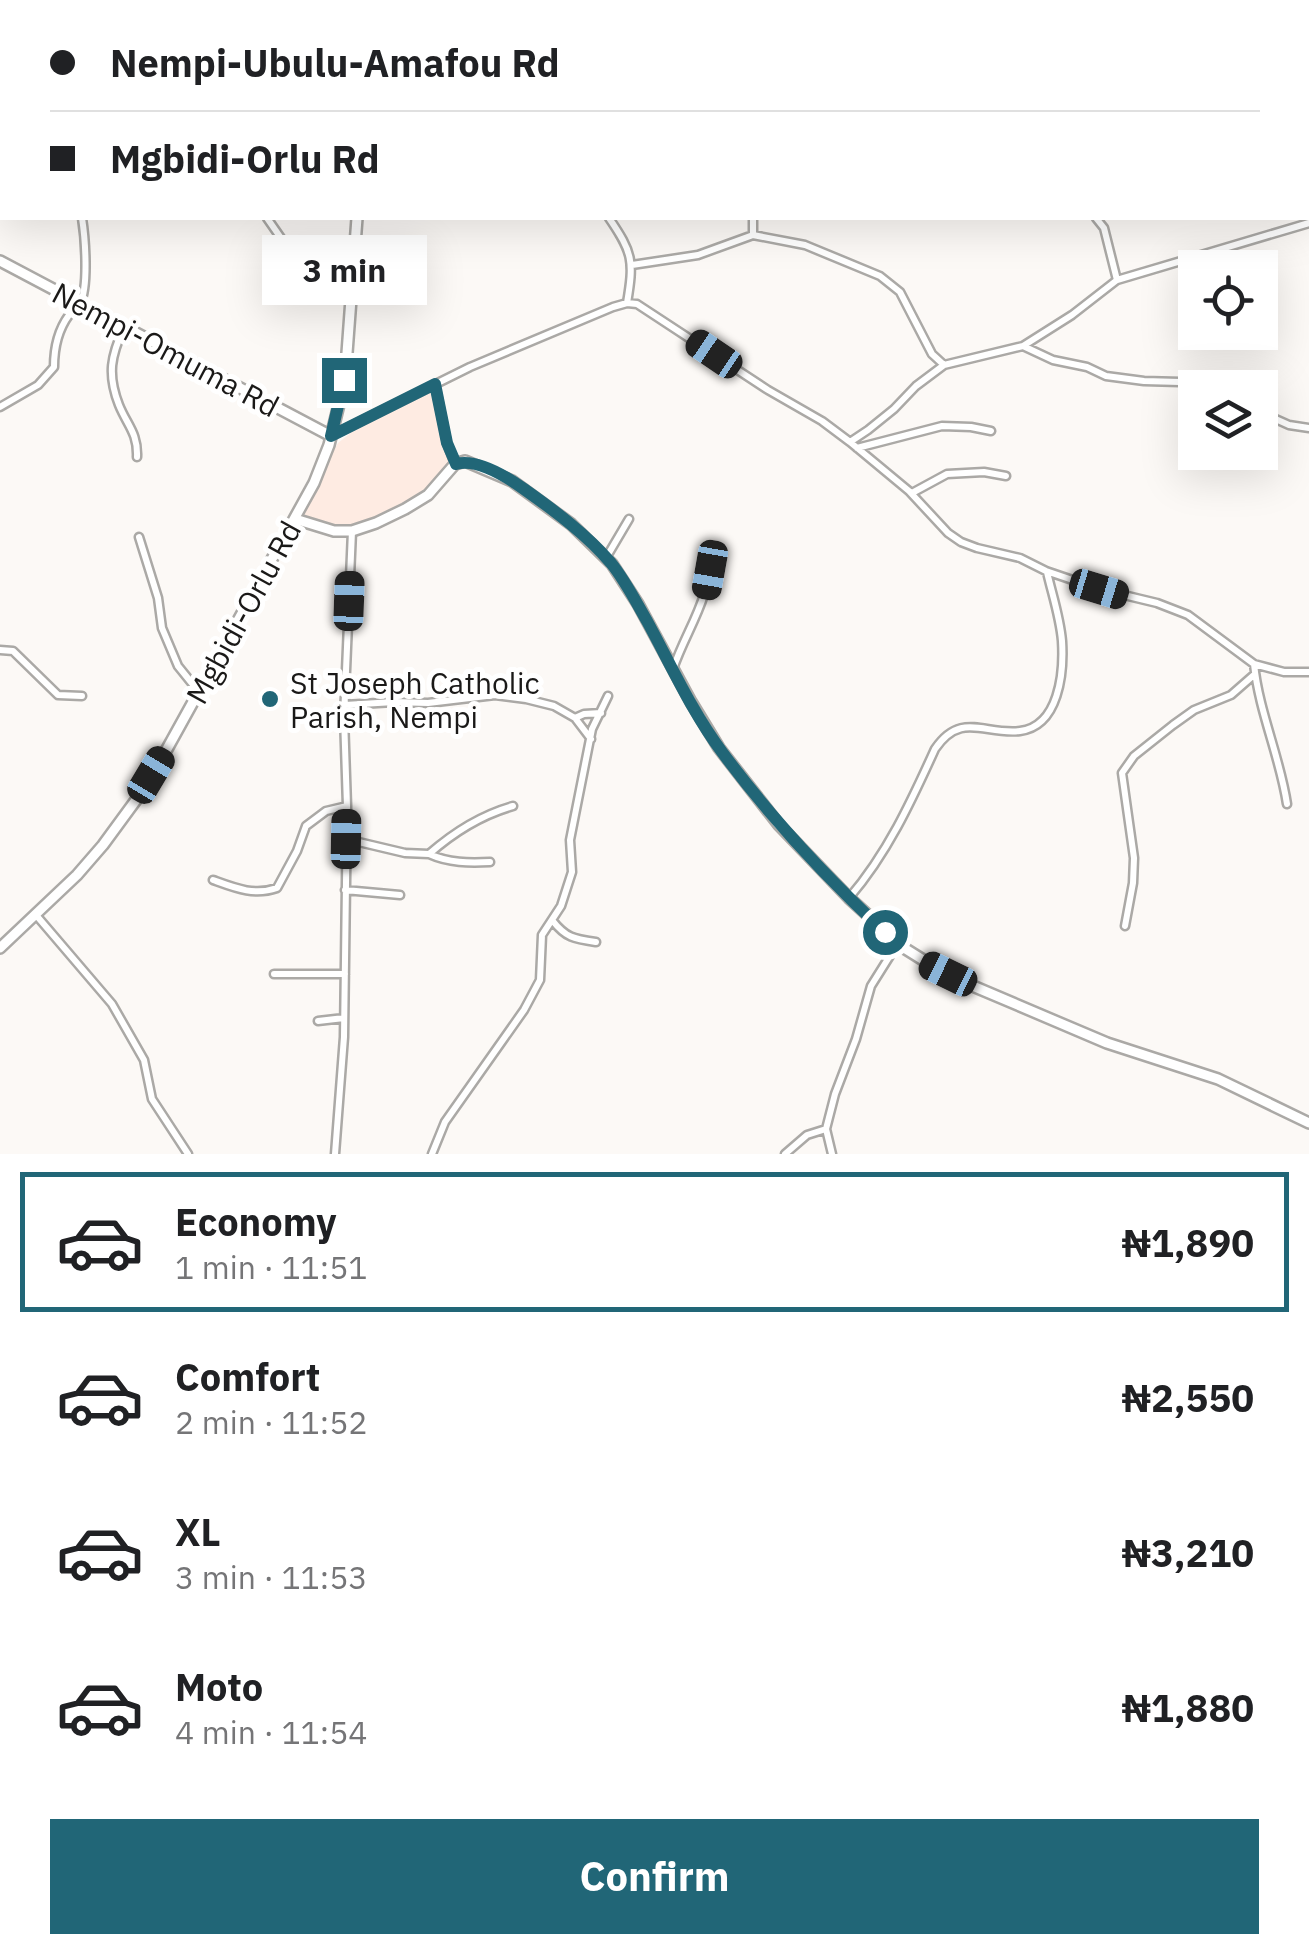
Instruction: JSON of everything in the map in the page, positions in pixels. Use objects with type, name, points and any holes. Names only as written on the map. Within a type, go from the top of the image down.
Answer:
[{"type":"street","points":[[0,407],[38,385],[54,368],[54,350],[66,319],[80,304],[85,277],[82,220]]},
{"type":"street","points":[[268,220],[292,254],[353,265]]},
{"type":"street","name":"Mgbidi-Orlu Rd","points":[[0,948],[77,876],[136,800],[314,483],[331,436],[346,367],[357,220]]},
{"type":"street","points":[[610,220],[626,242],[632,265],[627,303]]},
{"type":"street","points":[[752,220],[753,235]]},
{"type":"street","points":[[1098,220],[1104,228],[1118,280]]},
{"type":"street","points":[[850,442],[944,365],[1022,346],[1118,280],[1309,223]]},
{"type":"street","points":[[632,265],[698,255],[753,235],[805,245],[880,276],[900,292],[932,354],[944,365]]},
{"type":"street","name":"Nempi-Omuma Rd","points":[[0,261],[331,436]]},
{"type":"street","points":[[331,436],[470,366],[627,303],[638,304],[822,421],[912,494],[961,542],[1188,615],[1254,664],[1284,672],[1309,672]]},
{"type":"street","points":[[124,327],[110,373],[119,406],[138,443],[138,457]]},
{"type":"street","points":[[1022,346],[1106,376],[1178,382]]},
{"type":"street","points":[[435,384],[447,443],[456,464]]},
{"type":"street","points":[[1278,420],[1309,428]]},
{"type":"street","points":[[857,448],[942,426],[991,432]]},
{"type":"street","points":[[295,520],[334,532],[376,523],[428,494],[456,464],[466,461],[512,480],[571,524],[606,558],[638,604],[690,702],[730,762],[779,825],[898,943],[968,984],[1107,1043],[1218,1079],[1309,1124]]},
{"type":"street","points":[[912,494],[947,474],[984,472],[1006,476]]},
{"type":"street","points":[[606,558],[629,518]]},
{"type":"street","points":[[336,1154],[344,1018],[345,706],[352,531]]},
{"type":"street","points":[[140,537],[158,598],[162,628],[178,666],[198,692]]},
{"type":"street","points":[[673,670],[705,597],[710,570],[708,554]]},
{"type":"street","points":[[849,898],[887,847],[945,734],[966,728],[1016,732],[1033,728],[1045,719],[1057,692],[1062,664],[1062,638],[1046,570]]},
{"type":"street","points":[[0,650],[12,651],[58,695],[82,696]]},
{"type":"street","points":[[1254,664],[1287,804]]},
{"type":"street","points":[[1125,926],[1134,858],[1122,773],[1134,756],[1172,725],[1194,710],[1231,695],[1255,674]]},
{"type":"street","points":[[345,706],[496,696],[554,706],[575,718],[590,739]]},
{"type":"street","points":[[432,1154],[445,1122],[524,1010],[540,980],[542,935],[561,906],[572,872],[570,840],[592,729],[608,696]]},
{"type":"street","points":[[575,718],[601,712]]},
{"type":"street","points":[[213,880],[264,893],[277,888],[306,826],[326,811],[347,806]]},
{"type":"street","points":[[430,854],[474,822],[513,806]]},
{"type":"street","points":[[346,839],[464,863],[490,862]]},
{"type":"street","points":[[346,890],[400,895]]},
{"type":"street","points":[[36,916],[112,1004],[144,1060],[152,1100],[188,1154]]},
{"type":"street","points":[[552,920],[562,933],[596,942]]},
{"type":"street","points":[[832,1154],[826,1129],[835,1094],[871,986],[898,943]]},
{"type":"street","points":[[274,974],[344,974]]},
{"type":"street","points":[[318,1021],[344,1018]]},
{"type":"street","points":[[785,1154],[807,1135],[826,1129]]},
{"type":"shaded area","points":[[436,389],[455,464],[424,497],[352,531],[295,519],[338,443],[357,428]]},
{"type":"place","name":"St Joseph Catholic Parish, Nempi","points":[[270,699]]},
{"type":"route","points":[[344,380],[331,436],[435,384],[447,443],[456,464],[466,461],[512,480],[571,524],[612,564],[719,748],[779,825],[885,932]]}]
